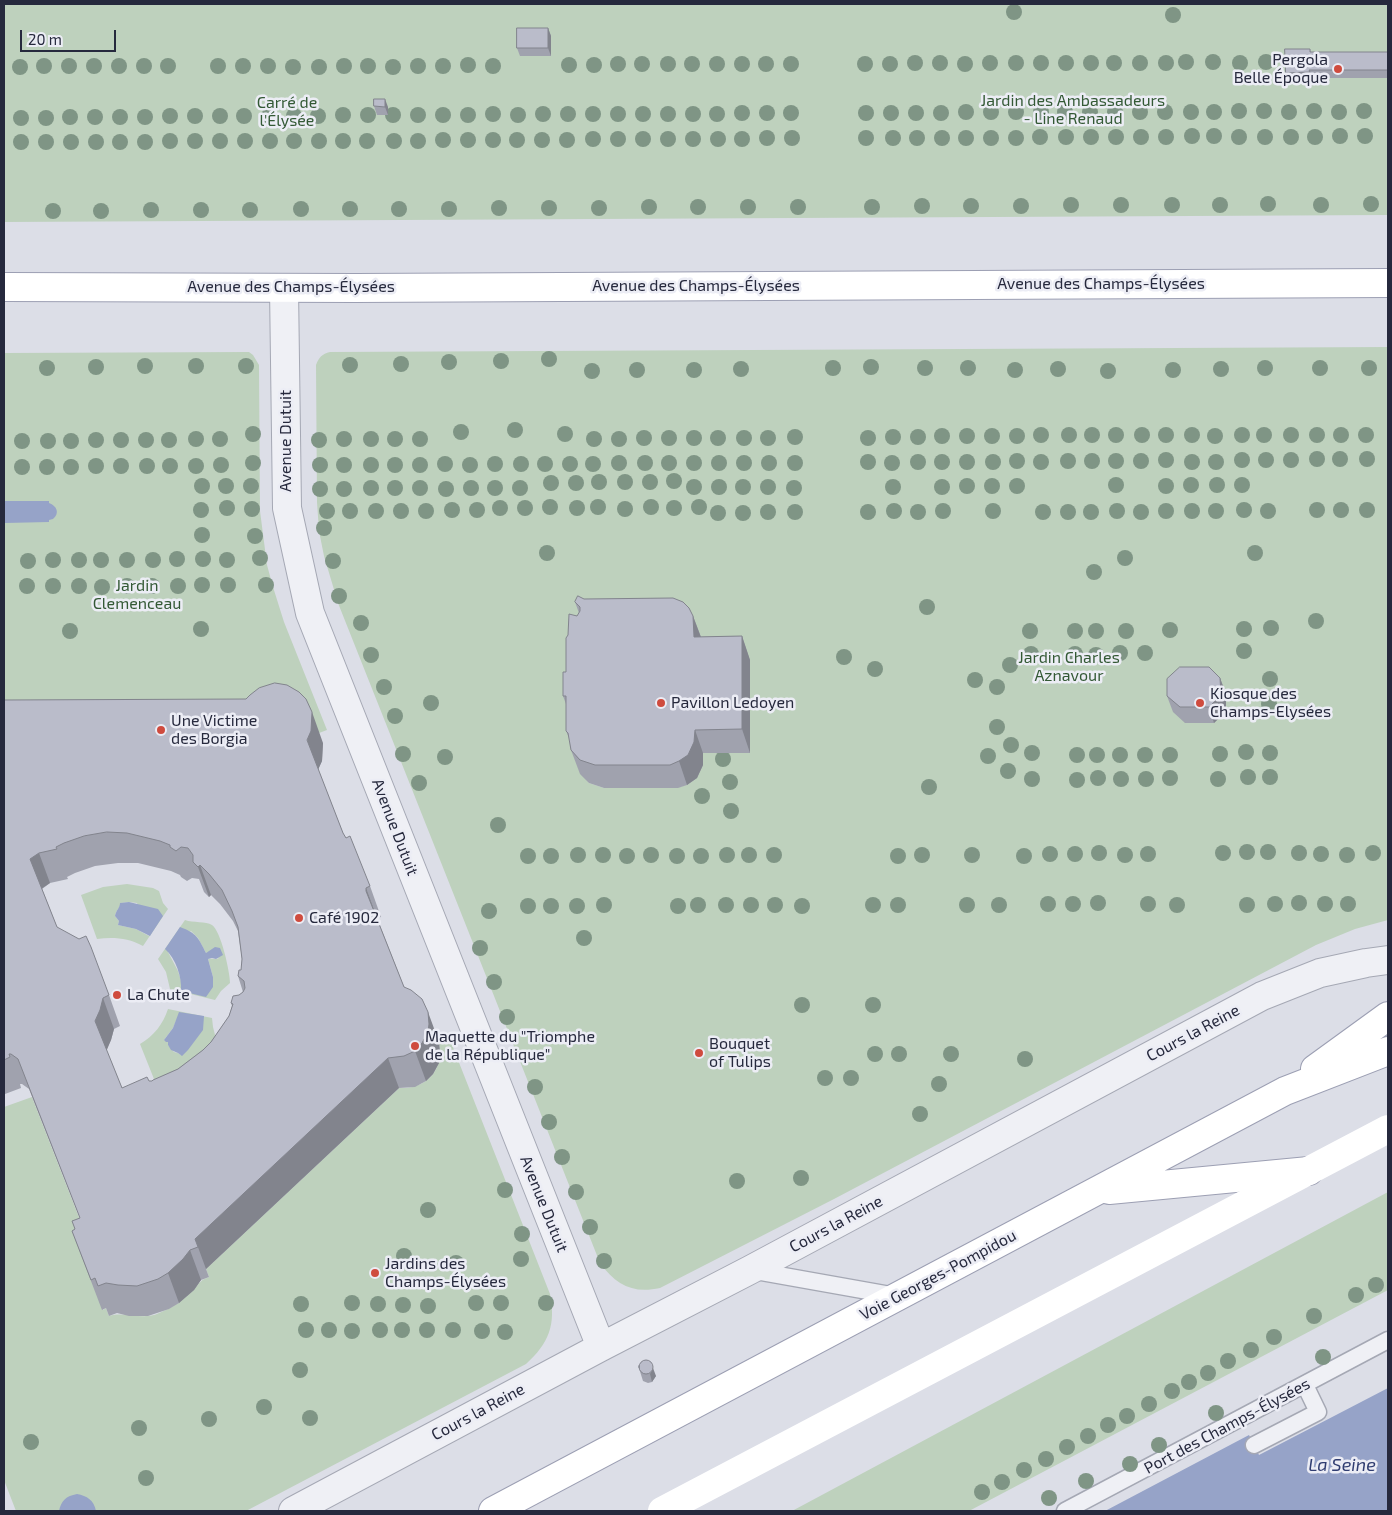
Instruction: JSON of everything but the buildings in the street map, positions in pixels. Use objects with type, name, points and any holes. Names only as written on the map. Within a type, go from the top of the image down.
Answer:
[{"type":"main road","name":"Avenue des Champs-Élysées","points":[[4,287],[284,288],[1388,283]]},
{"type":"main road","points":[[1285,1091],[1388,1016]]},
{"type":"main road","name":"Voie Georges-Pompidou","points":[[493,1511],[1285,1091],[1388,1051]]},
{"type":"main road","points":[[662,1511],[1388,1129]]},
{"type":"main road","points":[[1095,1192],[1309,1171]]},
{"type":"street","name":"Avenue Dutuit","points":[[284,288],[287,508],[310,613],[601,1347]]},
{"type":"street","name":"Cours la Reine","points":[[293,1511],[750,1270],[1262,996],[1320,973],[1388,960]]},
{"type":"lane","points":[[750,1270],[898,1297]]},
{"type":"lane","name":"Port des Champs-Élysées","points":[[1065,1511],[1388,1340]]},
{"type":"lane","points":[[1254,1445],[1318,1412],[1305,1385]]},
{"type":"green space","points":[[4,4],[1388,4],[1388,215],[4,222]]},
{"type":"green space","name":"Jardin Charles Aznavour","points":[[1388,347],[1388,920],[1355,929],[1316,945],[834,1199],[660,1288],[641,1290],[626,1286],[612,1277],[600,1263],[338,603],[324,556],[319,531],[317,502],[316,365],[321,356],[330,352]],"holes":[[[572,719],[750,752],[703,753],[702,765],[698,774],[691,782],[680,787],[604,788],[589,783],[579,770]]]},
{"type":"green space","name":"Jardin Clemenceau","points":[[249,352],[259,365],[260,511],[267,565],[284,622],[327,730],[319,733],[4,731],[4,353]]},
{"type":"green space","points":[[127,884],[153,888],[159,891],[163,903],[168,909],[143,946],[121,939],[97,939],[81,895],[103,887]],"holes":[[[121,903],[137,903],[149,936],[136,929],[118,925],[119,921],[115,916]]]},
{"type":"green space","points":[[185,920],[212,925],[222,943],[230,983],[215,1000],[170,989],[166,972],[158,959]],"holes":[[[191,931],[198,938],[206,953],[209,952],[219,958],[208,959],[213,977],[213,987],[182,984],[178,971],[168,952]]]},
{"type":"green space","points":[[168,1009],[212,1018],[217,1043],[158,1089],[140,1044],[161,1025]],"holes":[[[176,1021],[181,1055],[174,1052],[168,1045],[168,1042],[164,1040]]]},
{"type":"green space","name":"Jardins des Champs-Élysées","points":[[447,1032],[550,1294],[552,1315],[549,1333],[534,1356],[526,1364],[246,1511],[16,1511],[4,1480],[4,1107],[32,1097],[91,1248],[103,1310],[106,1308],[109,1316],[118,1314],[150,1316],[174,1306],[209,1277],[206,1269],[399,1088],[419,1085],[427,1080],[438,1065],[440,1046],[437,1036]]},
{"type":"green space","points":[[1388,1192],[1388,1290],[969,1511],[792,1511]]},
{"type":"water","points":[[5,501],[49,501],[56,508],[57,512],[49,522],[5,523]]},
{"type":"water","points":[[129,902],[158,909],[163,916],[150,936],[136,929],[118,925],[119,921],[115,916],[120,903]]},
{"type":"water","points":[[180,927],[197,937],[206,953],[215,947],[220,948],[223,955],[216,959],[208,959],[213,977],[213,987],[206,997],[181,991],[178,969],[165,949]]},
{"type":"water","points":[[179,1012],[204,1016],[203,1030],[182,1056],[171,1050],[168,1042],[164,1040],[173,1028]]},
{"type":"water","name":"La Seine","points":[[1388,1388],[1388,1511],[1105,1511],[1249,1435],[1259,1455]]},
{"type":"water","points":[[77,1494],[90,1499],[96,1511],[59,1511],[61,1504],[65,1500]]},
{"type":"place","name":"Pergola Belle Époque","points":[[1338,69]]},
{"type":"place","name":"Pavillon Ledoyen","points":[[661,703]]},
{"type":"place","name":"Kiosque des Champs-Elysées","points":[[1200,703]]},
{"type":"place","name":"Une Victime des Borgia","points":[[161,730]]},
{"type":"place","name":"Café 1902","points":[[299,918]]},
{"type":"place","name":"La Chute","points":[[117,995]]},
{"type":"place","name":"Maquette du \"Triomphe de la République\"","points":[[415,1046]]},
{"type":"place","name":"Bouquet of Tulips","points":[[699,1053]]},
{"type":"place","name":"Jardins des Champs-Élysées","points":[[375,1273]]},
{"type":"park label","name":"Jardin des Ambassadeurs - Line Renaud","points":[[1073,110]]},
{"type":"park label","name":"Carré de l'Élysée","points":[[287,112]]}]
